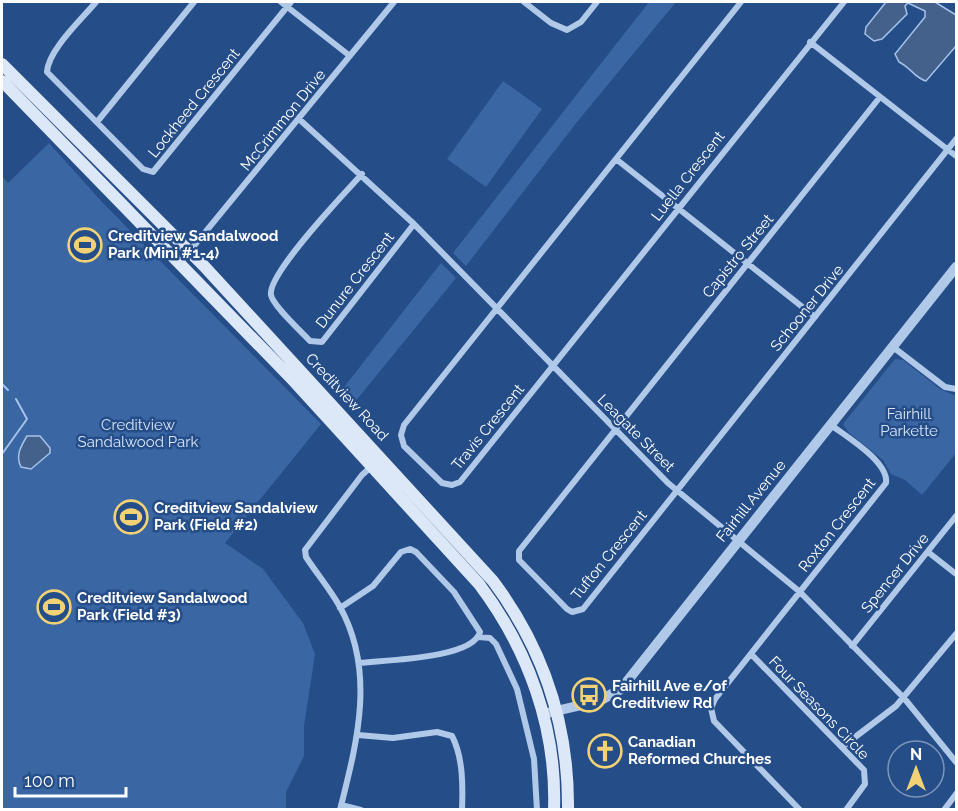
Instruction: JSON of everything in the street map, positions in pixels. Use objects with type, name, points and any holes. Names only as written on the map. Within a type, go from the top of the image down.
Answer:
[{"type":"main road","name":"Creditview Road","points":[[2,63],[190,254],[382,457],[501,591],[534,647],[556,711],[566,759],[568,810]]},
{"type":"main road","name":"Creditview Road","points":[[2,81],[256,341],[460,562],[496,608],[524,659],[543,714],[551,754],[554,810]]},
{"type":"street","name":"Lockheed Crescent","points":[[96,2],[54,54],[48,63],[47,72],[143,169],[153,172],[286,3]]},
{"type":"street","points":[[97,122],[194,2]]},
{"type":"street","name":"McCrimmon Drive","points":[[179,264],[190,254],[394,2]]},
{"type":"street","points":[[524,2],[551,23],[567,30],[581,22],[597,2]]},
{"type":"street","points":[[497,308],[741,2]]},
{"type":"street","name":"Luella Crescent","points":[[553,366],[844,2]]},
{"type":"street","points":[[286,3],[350,56]]},
{"type":"street","points":[[810,42],[957,156]]},
{"type":"street","name":"Capistro Street","points":[[615,430],[880,97]]},
{"type":"street","name":"Leagate Street","points":[[299,119],[362,174],[414,224],[676,491],[800,592],[904,698],[957,762]]},
{"type":"street","name":"Schooner Drive","points":[[676,491],[957,139]]},
{"type":"street","points":[[616,159],[815,317]]},
{"type":"street","name":"Dunure Crescent","points":[[362,174],[285,263],[272,283],[273,300],[310,341],[322,342],[414,224]]},
{"type":"street","name":"Fairhill Avenue","points":[[543,714],[599,701],[621,688],[957,267]]},
{"type":"street","name":"Travis Crescent","points":[[497,308],[404,425],[401,435],[404,446],[442,483],[452,485],[460,482],[553,366]]},
{"type":"street","points":[[893,347],[945,387],[957,389]]},
{"type":"street","name":"Roxton Crescent","points":[[800,592],[886,483],[887,477],[882,466],[831,425]]},
{"type":"street","name":"Tufton Crescent","points":[[615,430],[519,551],[519,560],[567,609],[572,612],[583,609],[676,491]]},
{"type":"street","points":[[361,810],[340,807],[358,735],[361,707],[359,663],[340,608],[306,557],[305,550],[355,483],[382,457]]},
{"type":"street","name":"Spencer Drive","points":[[852,646],[957,516]]},
{"type":"street","points":[[340,608],[373,586],[401,552],[414,550],[465,606],[479,627],[479,636],[474,643],[455,651],[359,663]]},
{"type":"street","points":[[928,552],[957,574]]},
{"type":"street","name":"Four Seasons Circle","points":[[800,592],[713,702],[712,716],[800,810]]},
{"type":"street","points":[[842,747],[904,698],[957,634]]},
{"type":"street","points":[[479,636],[490,638],[496,644],[517,689],[532,751],[537,810]]},
{"type":"street","name":"Four Seasons Circle","points":[[751,654],[861,767],[866,776],[864,787],[846,810]]},
{"type":"street","points":[[358,735],[393,738],[437,732],[452,736],[456,744],[462,774],[462,810]]},
{"type":"street","points":[[944,810],[957,794]]},
{"type":"green space","points":[[649,2],[676,2],[577,122],[466,266],[453,253]]},
{"type":"green space","points":[[503,81],[542,109],[486,187],[447,159]]},
{"type":"green space","name":"Creditview Sandalwood Park","points":[[49,143],[103,203],[321,424],[225,543],[263,569],[303,623],[315,654],[304,726],[304,756],[286,792],[286,809],[2,809],[2,176],[8,183]]},
{"type":"green space","points":[[441,263],[456,278],[354,403],[341,391]]},
{"type":"green space","name":"Fairhill Parkette","points":[[895,359],[903,360],[940,389],[956,396],[956,453],[922,495],[905,480],[891,474],[883,460],[849,433],[843,424]]},
{"type":"shaded area","points":[[886,2],[935,2],[956,15],[956,46],[926,81],[899,62],[895,54],[925,17],[925,11],[908,3],[905,6],[907,14],[882,39],[874,41],[865,34],[866,27]]},
{"type":"shaded area","points":[[27,436],[40,436],[50,448],[50,453],[31,469],[21,467],[19,463],[21,447]]},
{"type":"waterway","points":[[2,384],[8,390]]},
{"type":"waterway","points":[[2,454],[27,419],[16,399]]},
{"type":"place","name":"Creditview Sandalwood Park (Mini #1-4)","points":[[85,245]]},
{"type":"place","name":"Creditview Sandalview Park (Field #2)","points":[[131,517]]},
{"type":"place","name":"Creditview Sandalwood Park (Field #3)","points":[[54,607]]},
{"type":"place","name":"Fairhill Ave e/of Creditview Rd","points":[[589,695]]},
{"type":"place","name":"Canadian Reformed Churches","points":[[605,751]]}]
